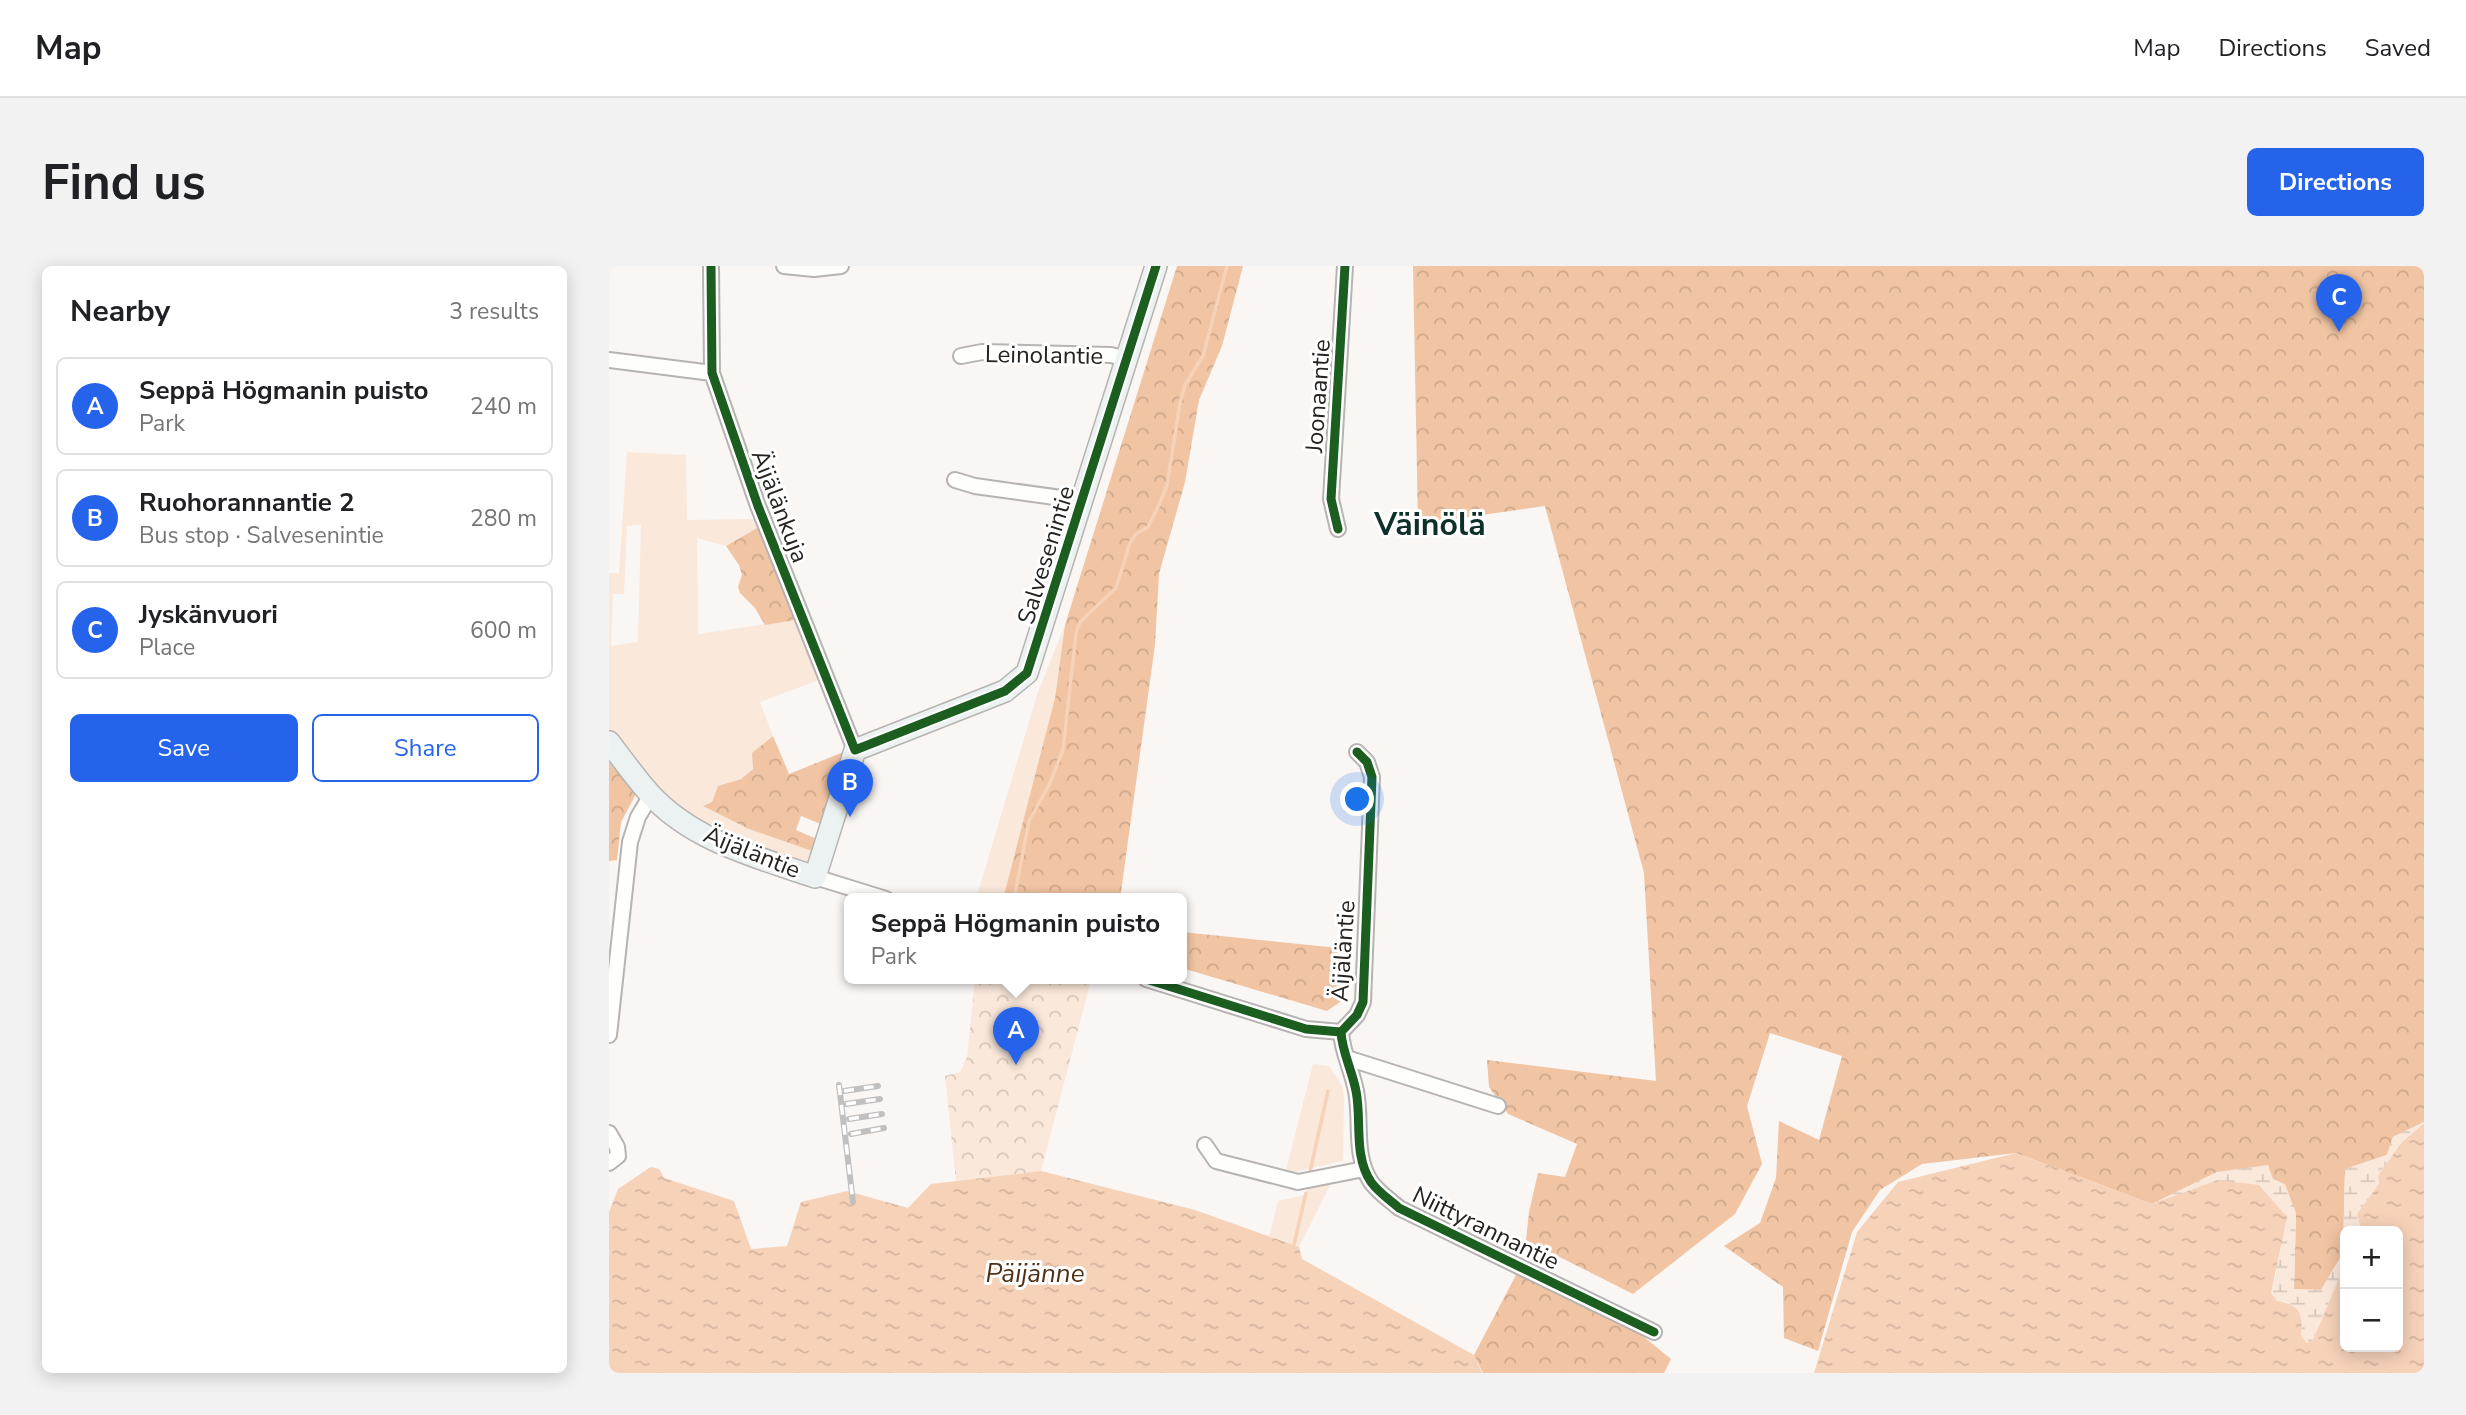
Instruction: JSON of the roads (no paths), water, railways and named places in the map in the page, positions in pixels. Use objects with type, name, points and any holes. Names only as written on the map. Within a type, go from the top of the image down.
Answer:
[{"type":"street","name":"Äijälänkuja","points":[[711,266],[712,373],[758,506],[855,750]]},
{"type":"street","points":[[783,266],[814,270],[841,266]]},
{"type":"street","name":"Salvesenintie","points":[[855,750],[1005,691],[1027,673],[1156,266]]},
{"type":"street","name":"Joonaantie","points":[[1338,528],[1331,499],[1345,266]]},
{"type":"street","name":"Leinolantie","points":[[961,356],[995,352],[1111,355],[1127,359]]},
{"type":"street","points":[[609,360],[712,373]]},
{"type":"street","points":[[955,480],[975,486],[1083,501]]},
{"type":"street","name":"Äijäläntie","points":[[609,742],[651,795],[687,824],[728,847],[867,893]]},
{"type":"street","points":[[815,877],[855,750]]},
{"type":"street","name":"Äijäläntie","points":[[1162,984],[1306,1029],[1341,1032],[1357,1015],[1363,1002],[1371,777],[1367,762],[1357,752]]},
{"type":"street","points":[[609,1035],[630,842],[638,817],[651,795]]},
{"type":"street","points":[[1205,1145],[1216,1161],[1298,1182],[1364,1169],[1359,1136],[1358,1098],[1352,1069],[1342,1045],[1341,1032]]},
{"type":"street","points":[[1347,1058],[1498,1105]]},
{"type":"street","points":[[609,1133],[617,1147],[618,1156],[609,1163]]},
{"type":"street","name":"Niittyrannantie","points":[[1364,1169],[1373,1184],[1399,1208],[1654,1332]]},
{"type":"water","points":[[2424,1123],[2424,1373],[1814,1373],[1857,1232],[1898,1182],[2016,1153],[2152,1204],[2218,1180],[2259,1185],[2287,1217],[2271,1293],[2277,1301],[2291,1305],[2299,1312],[2301,1336],[2307,1343],[2313,1340],[2340,1276],[2340,1352],[2403,1352],[2403,1226],[2361,1226],[2357,1214],[2379,1184],[2378,1176],[2401,1143]]},
{"type":"water","name":"Päijänne","points":[[651,1167],[659,1169],[664,1178],[734,1201],[751,1249],[787,1246],[801,1202],[847,1191],[908,1208],[931,1184],[1041,1171],[1195,1210],[1299,1247],[1302,1259],[1474,1355],[1482,1373],[609,1373],[609,1212],[618,1189]]},
{"type":"waterway","points":[[1015,893],[1029,821],[1049,785],[1063,750],[1076,633],[1080,622],[1116,588],[1130,543],[1136,534],[1148,527],[1159,505],[1167,485],[1185,385],[1203,356],[1227,266]]},
{"type":"waterway","points":[[1310,1172],[1328,1091]]},
{"type":"waterway","points":[[1294,1245],[1306,1193]]},
{"type":"railway","points":[[839,1085],[853,1202]]},
{"type":"railway","points":[[844,1091],[878,1086]]},
{"type":"railway","points":[[846,1104],[880,1099]]},
{"type":"railway","points":[[849,1119],[882,1114]]},
{"type":"railway","points":[[851,1134],[884,1128]]},
{"type":"place","name":"Jyskänvuori","points":[[2339,332]]},
{"type":"place","name":"Ruohorannantie 2","points":[[850,817]]},
{"type":"place","name":"Seppä Högmanin puisto","points":[[1016,1065]]},
{"type":"district","name":"Väinölä","points":[[1430,524]]}]
